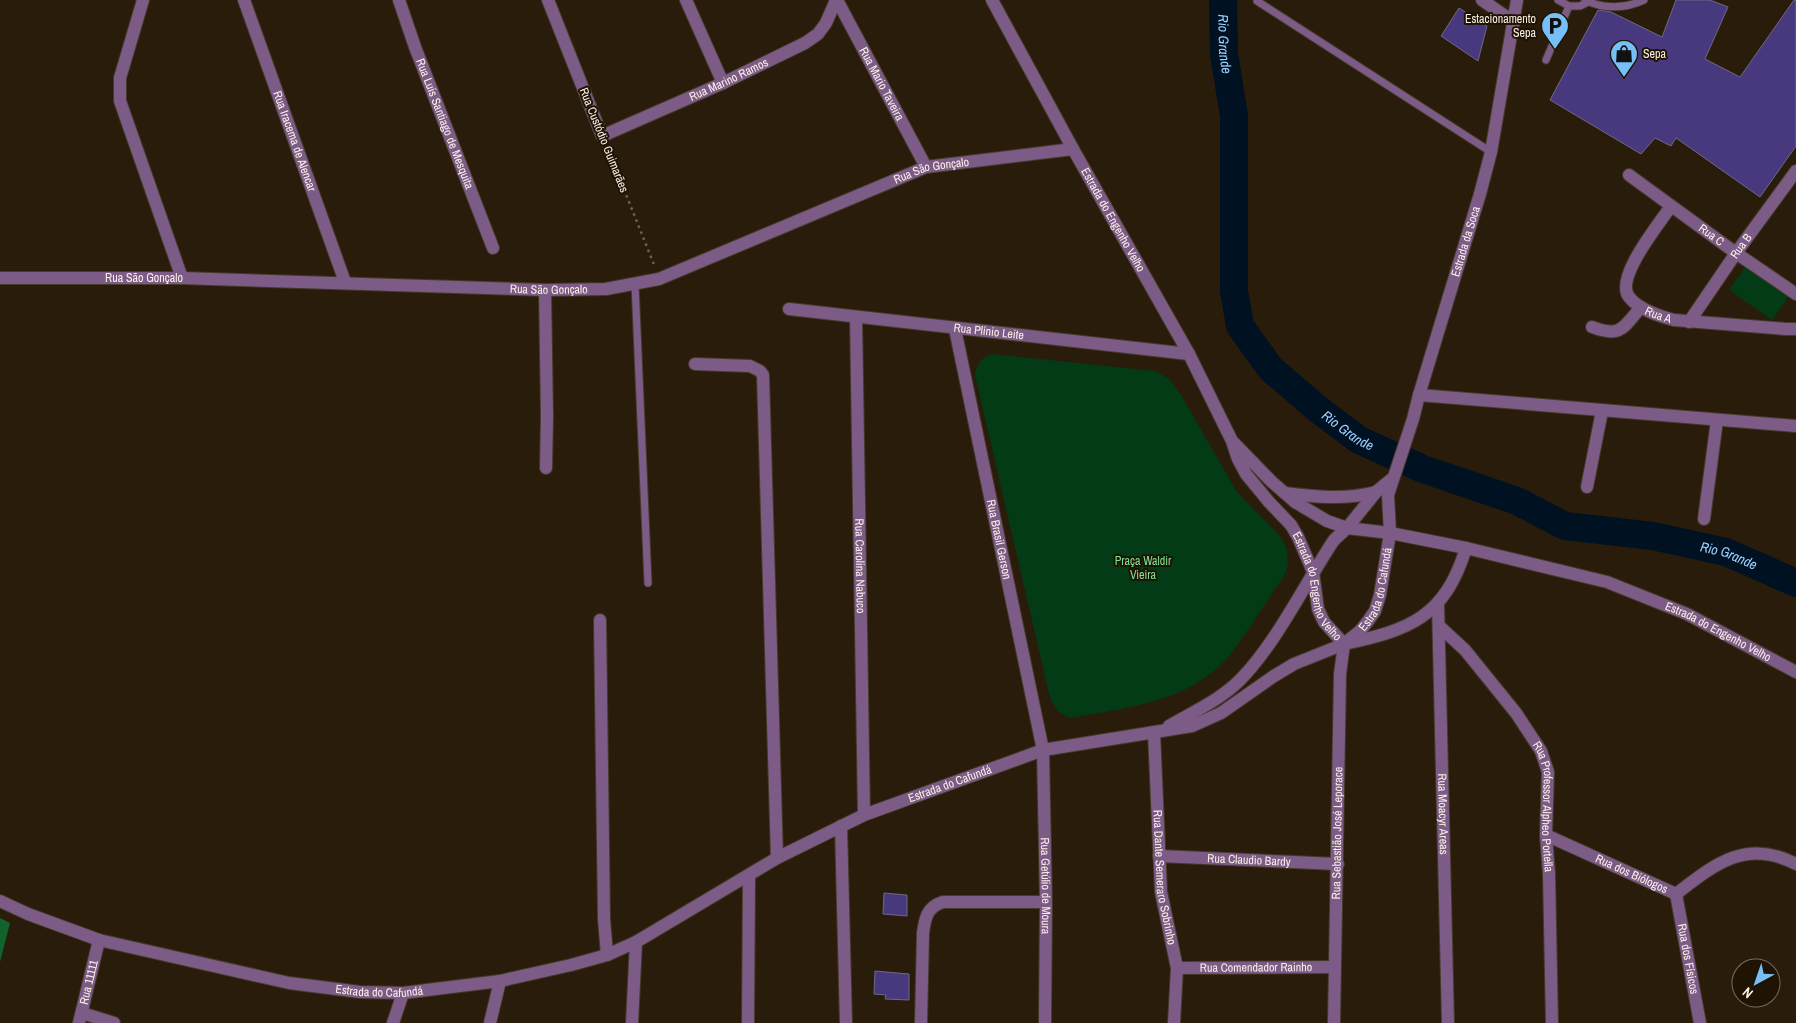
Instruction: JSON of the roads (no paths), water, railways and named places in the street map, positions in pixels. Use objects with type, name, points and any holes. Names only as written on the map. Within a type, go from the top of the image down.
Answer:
[{"type":"street","points":[[143,0],[120,78],[120,101],[182,278]]},
{"type":"street","name":"Rua Iracema de Alencar","points":[[244,0],[345,282]]},
{"type":"street","name":"Rua Luís Santiago de Mesquita","points":[[399,0],[414,47],[493,248]]},
{"type":"street","name":"Rua Custódio Guimarães","points":[[548,0],[602,136]]},
{"type":"street","points":[[686,0],[723,83]]},
{"type":"street","name":"Rua Marino Ramos","points":[[602,136],[723,83],[806,43],[818,34],[837,0]]},
{"type":"street","name":"Rua Mario Taveira","points":[[837,0],[926,167]]},
{"type":"street","name":"Estrada do Engenho Velho","points":[[992,0],[1073,149],[1189,354],[1232,441],[1238,459],[1246,474],[1291,525],[1298,536],[1313,572],[1318,609],[1324,622],[1344,644],[1400,629],[1421,618],[1438,604],[1448,591],[1461,566],[1466,548]]},
{"type":"street","points":[[1482,0],[1514,22]]},
{"type":"street","name":"Estrada da Soca","points":[[1390,533],[1388,495],[1413,419],[1491,152],[1514,22],[1516,0]]},
{"type":"street","name":"Rua São Gonçalo","points":[[0,278],[182,278],[545,290],[606,289],[659,279],[926,167],[1073,149]]},
{"type":"street","name":"Rua B","points":[[1689,322],[1736,253],[1796,171]]},
{"type":"street","name":"Rua C","points":[[1629,175],[1796,294]]},
{"type":"street","name":"Rua A","points":[[1671,206],[1636,258],[1627,276],[1626,286],[1629,298],[1660,317],[1689,322],[1786,329],[1796,328]]},
{"type":"street","points":[[545,290],[548,416],[546,468]]},
{"type":"street","points":[[1592,327],[1613,332],[1619,330],[1641,307]]},
{"type":"street","name":"Rua Plínio Leite","points":[[789,309],[1189,354]]},
{"type":"street","name":"Rua Carolina Nabuco","points":[[856,317],[864,814]]},
{"type":"street","name":"Rua Brasil Gerson","points":[[955,329],[1043,750]]},
{"type":"street","points":[[695,364],[750,366],[760,371],[763,375],[777,858]]},
{"type":"street","points":[[1419,395],[1796,426]]},
{"type":"street","points":[[1587,487],[1602,411]]},
{"type":"street","points":[[1704,519],[1717,420]]},
{"type":"street","name":"Estrada do Engenho Velho","points":[[1232,441],[1285,493],[1318,516],[1347,528],[1390,533],[1466,548],[1607,582],[1687,614],[1796,672]]},
{"type":"street","name":"Estrada da Soca","points":[[1347,528],[1376,492],[1393,478]]},
{"type":"street","points":[[1285,493],[1324,498],[1344,498],[1376,492]]},
{"type":"street","name":"Estrada do Cafundá","points":[[1158,731],[1213,700],[1238,682],[1269,644],[1334,540],[1347,528]]},
{"type":"street","name":"Estrada do Cafundá","points":[[0,901],[28,914],[99,940],[289,983],[360,992],[403,993],[500,981],[571,965],[606,955],[636,942],[777,858],[864,814],[1043,750],[1192,726],[1221,713],[1294,664],[1344,644],[1360,631],[1375,611],[1380,595],[1390,533]]},
{"type":"street","name":"Rua Moacyr Areas","points":[[1438,604],[1448,1023]]},
{"type":"street","points":[[600,620],[606,955]]},
{"type":"street","name":"Rua Professor Alpheo Portella","points":[[1439,626],[1464,650],[1516,713],[1541,751],[1548,772],[1546,835],[1549,874],[1552,1023]]},
{"type":"street","name":"Rua Sebastião José Leporace","points":[[1334,1023],[1340,674],[1344,644]]},
{"type":"street","name":"Rua Dante Semeraro Sobrinho","points":[[1158,731],[1161,892],[1177,968],[1174,1023]]},
{"type":"street","name":"Rua Getúlio de Moura","points":[[1043,750],[1046,902],[1045,1023]]},
{"type":"street","points":[[841,826],[846,1023]]},
{"type":"street","name":"Rua dos Biólogos","points":[[1546,835],[1676,894],[1709,869],[1738,855],[1764,853],[1796,864]]},
{"type":"street","name":"Rua Claudio Bardy","points":[[1159,856],[1338,864]]},
{"type":"street","points":[[748,876],[748,1023]]},
{"type":"street","name":"Rua dos Físicos","points":[[1676,894],[1700,1023]]},
{"type":"street","points":[[921,1023],[924,926],[925,920],[935,905],[943,902],[1046,902]]},
{"type":"street","name":"Rua 11111","points":[[80,1018],[99,940]]},
{"type":"street","points":[[632,1023],[636,942]]},
{"type":"street","name":"Rua Comendador Rainho","points":[[1177,968],[1334,967]]},
{"type":"street","points":[[490,1023],[500,981]]},
{"type":"street","points":[[393,1023],[403,993]]},
{"type":"street","points":[[80,1018],[114,1023]]},
{"type":"lane","points":[[1558,0],[1568,6],[1580,6],[1586,1],[1612,7],[1636,4],[1644,0]]},
{"type":"lane","points":[[1257,1],[1491,152]]},
{"type":"lane","points":[[1546,60],[1568,6]]},
{"type":"lane","points":[[635,284],[648,583]]},
{"type":"waterway","name":"Rio Grande","points":[[1223,0],[1224,54],[1234,116],[1234,291],[1240,326],[1271,369],[1319,410],[1359,440],[1423,469],[1517,501],[1565,526],[1653,536],[1726,552],[1796,583]]},
{"type":"place","name":"Estacionamento Sepa","points":[[1555,50]]},
{"type":"place","name":"Sepa","points":[[1624,78]]},
{"type":"park label","name":"Praça Waldir Vieira","points":[[1143,568]]}]
